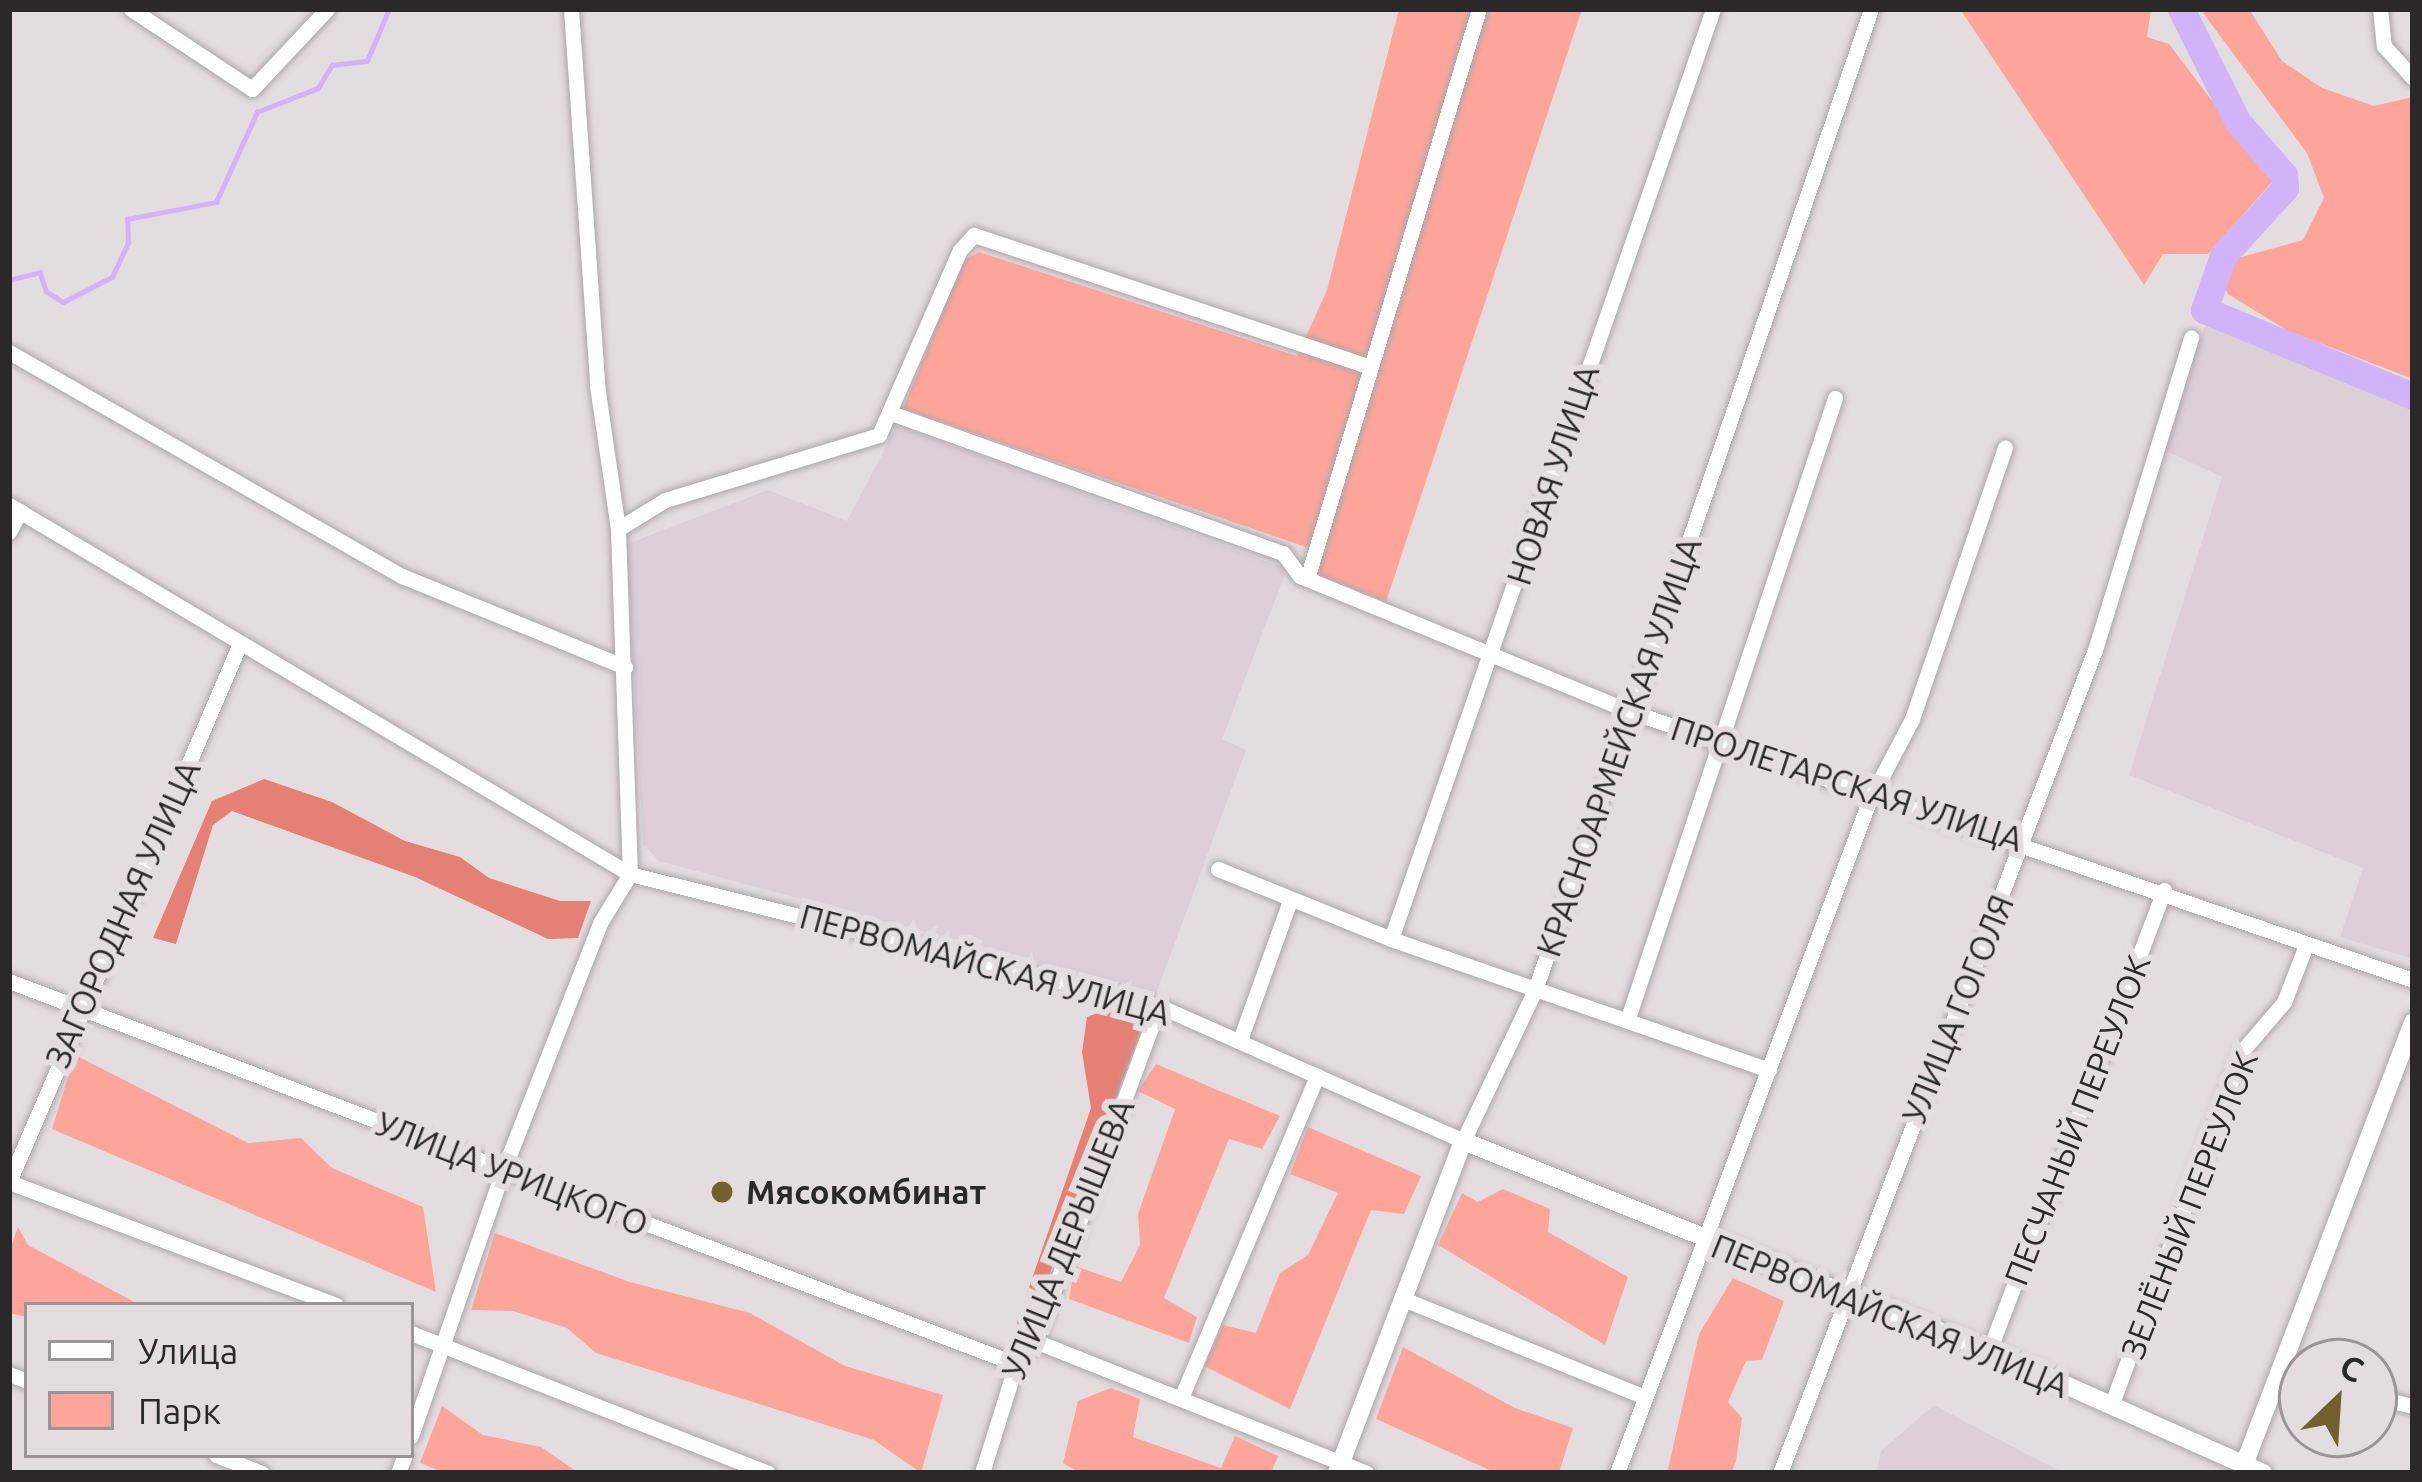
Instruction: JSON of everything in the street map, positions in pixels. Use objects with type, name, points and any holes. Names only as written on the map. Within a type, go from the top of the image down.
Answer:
[{"type":"main road","points":[[2302,1338],[2413,1022]]},
{"type":"main road","name":"ПЕРВОМАЙСКАЯ УЛИЦА","points":[[1463,1141],[1700,1240],[1989,1351],[2242,1469],[2264,1473]]},
{"type":"main road","name":"КРАСНОАРМЕЙСКАЯ УЛИЦА","points":[[1339,1468],[1463,1141]]},
{"type":"main road","points":[[2242,1469],[2278,1394]]},
{"type":"street","points":[[131,9],[252,89],[327,9]]},
{"type":"street","points":[[414,1427],[503,1171],[599,922],[630,874],[618,530],[597,385],[571,9]]},
{"type":"street","points":[[1307,579],[1479,9]]},
{"type":"street","name":"НОВАЯ УЛИЦА","points":[[1390,939],[1495,657],[1713,9]]},
{"type":"street","name":"КРАСНОАРМЕЙСКАЯ УЛИЦА","points":[[1463,1141],[1535,990],[1871,9]]},
{"type":"street","points":[[2380,9],[2384,46],[2413,78]]},
{"type":"street","points":[[618,530],[665,500],[855,447],[879,435],[960,250],[974,236],[1371,367]]},
{"type":"street","name":"УЛИЦА ГОГОЛЯ","points":[[1780,1473],[2095,650],[2191,337]]},
{"type":"street","points":[[9,352],[402,576],[625,667]]},
{"type":"street","points":[[1627,1021],[1835,398]]},
{"type":"street","name":"ПРОЛЕТАРСКАЯ УЛИЦА","points":[[891,413],[1283,553],[1307,579],[1629,711],[1870,799],[2024,842],[2413,980]]},
{"type":"street","points":[[1617,1473],[1700,1240],[1870,799],[1912,719],[2005,448]]},
{"type":"street","points":[[9,532],[15,508]]},
{"type":"street","name":"ПЕРВОМАЙСКАЯ УЛИЦА","points":[[15,508],[239,646],[630,874],[1159,1006],[1463,1141]]},
{"type":"street","name":"ЗАГОРОДНАЯ УЛИЦА","points":[[9,1182],[80,1004],[102,977],[239,646]]},
{"type":"street","points":[[1218,869],[1390,939],[1769,1070]]},
{"type":"street","name":"ПЕСЧАНЫЙ ПЕРЕУЛОК","points":[[1989,1351],[2164,890]]},
{"type":"street","points":[[1240,1040],[1289,900]]},
{"type":"street","name":"ЗЕЛЁНЫЙ ПЕРЕУЛОК","points":[[2111,1406],[2243,1050],[2284,1002],[2306,945]]},
{"type":"street","name":"УЛИЦА УРИЦКОГО","points":[[9,981],[80,1004],[503,1171],[1016,1364]]},
{"type":"street","name":"УЛИЦА ДЕРЫШЕВА","points":[[982,1473],[1016,1364],[1035,1341],[1159,1006]]},
{"type":"street","points":[[1181,1398],[1317,1076]]},
{"type":"street","points":[[9,1182],[328,1302]]},
{"type":"street","points":[[1401,1298],[1642,1396]]},
{"type":"street","points":[[414,1334],[768,1473]]},
{"type":"street","points":[[1035,1341],[1181,1398],[1339,1468],[1366,1473]]},
{"type":"street","points":[[224,1458],[262,1473]]},
{"type":"shaded area","points":[[2206,323],[2413,411],[2410,958],[2340,937],[2363,868],[2129,775],[2222,477],[2162,449]]},
{"type":"shaded area","points":[[897,426],[1287,569],[1222,739],[1246,750],[1156,994],[659,861],[643,844],[627,544],[768,490],[847,521]]},
{"type":"shaded area","points":[[264,779],[332,802],[405,841],[460,857],[489,878],[560,901],[591,901],[578,938],[548,939],[415,877],[232,811],[213,825],[176,944],[153,938],[212,801]]},
{"type":"shaded area","points":[[1114,1007],[1147,1015],[1026,1337],[1007,1351],[1091,1108],[1082,1052],[1087,1017]]},
{"type":"shaded area","points":[[1934,1405],[2065,1473],[1876,1473],[1881,1451]]},
{"type":"green space","points":[[1399,9],[1582,9],[1386,602],[1305,569],[1309,548],[903,409],[963,261],[979,252],[1297,356],[1327,290]]},
{"type":"green space","points":[[2151,9],[2147,37],[2169,44],[2273,181],[2208,254],[2163,254],[2144,285],[1962,12]]},
{"type":"green space","points":[[2249,9],[2282,61],[2322,88],[2374,106],[2413,97],[2413,379],[2288,331],[2228,294],[2219,278],[2227,261],[2303,240],[2324,198],[2307,153],[2203,13]]},
{"type":"green space","points":[[75,1055],[248,1143],[301,1138],[332,1168],[423,1207],[436,1292],[52,1129]]},
{"type":"green space","points":[[1156,1064],[1280,1116],[1262,1149],[1229,1139],[1164,1298],[1197,1317],[1189,1343],[1069,1299],[1075,1266],[1121,1282],[1140,1245],[1138,1214],[1175,1109],[1138,1091]]},
{"type":"green space","points":[[1308,1127],[1421,1176],[1404,1214],[1371,1210],[1290,1409],[1204,1366],[1223,1325],[1256,1333],[1280,1273],[1308,1255],[1338,1193],[1290,1174]]},
{"type":"green space","points":[[1503,1189],[1550,1209],[1548,1232],[1628,1277],[1605,1345],[1438,1245],[1462,1193],[1478,1202]]},
{"type":"green space","points":[[18,1227],[28,1245],[134,1302],[24,1302],[24,1316],[9,1313],[9,1252]]},
{"type":"green space","points":[[495,1233],[630,1282],[750,1313],[845,1366],[943,1395],[921,1473],[874,1440],[596,1353],[567,1328],[513,1311],[471,1310]]},
{"type":"green space","points":[[1733,1278],[1784,1301],[1762,1360],[1746,1361],[1728,1402],[1742,1418],[1736,1461],[1731,1473],[1667,1473],[1699,1334]]},
{"type":"green space","points":[[1403,1347],[1515,1408],[1573,1428],[1559,1473],[1496,1473],[1376,1419]]},
{"type":"green space","points":[[1111,1388],[1140,1399],[1133,1437],[1221,1468],[1235,1436],[1278,1456],[1271,1473],[1080,1473],[1063,1463],[1078,1401]]},
{"type":"green space","points":[[442,1406],[483,1435],[541,1447],[579,1473],[445,1473],[420,1463]]},
{"type":"waterway","points":[[9,280],[40,272],[46,291],[63,302],[112,277],[128,242],[127,219],[216,202],[257,112],[318,88],[332,65],[367,61],[389,9]]},
{"type":"waterway","points":[[2181,9],[2237,121],[2284,175],[2285,188],[2223,256],[2204,310],[2413,396]]},
{"type":"place","name":"Мясокомбинат","points":[[722,1192]]}]
